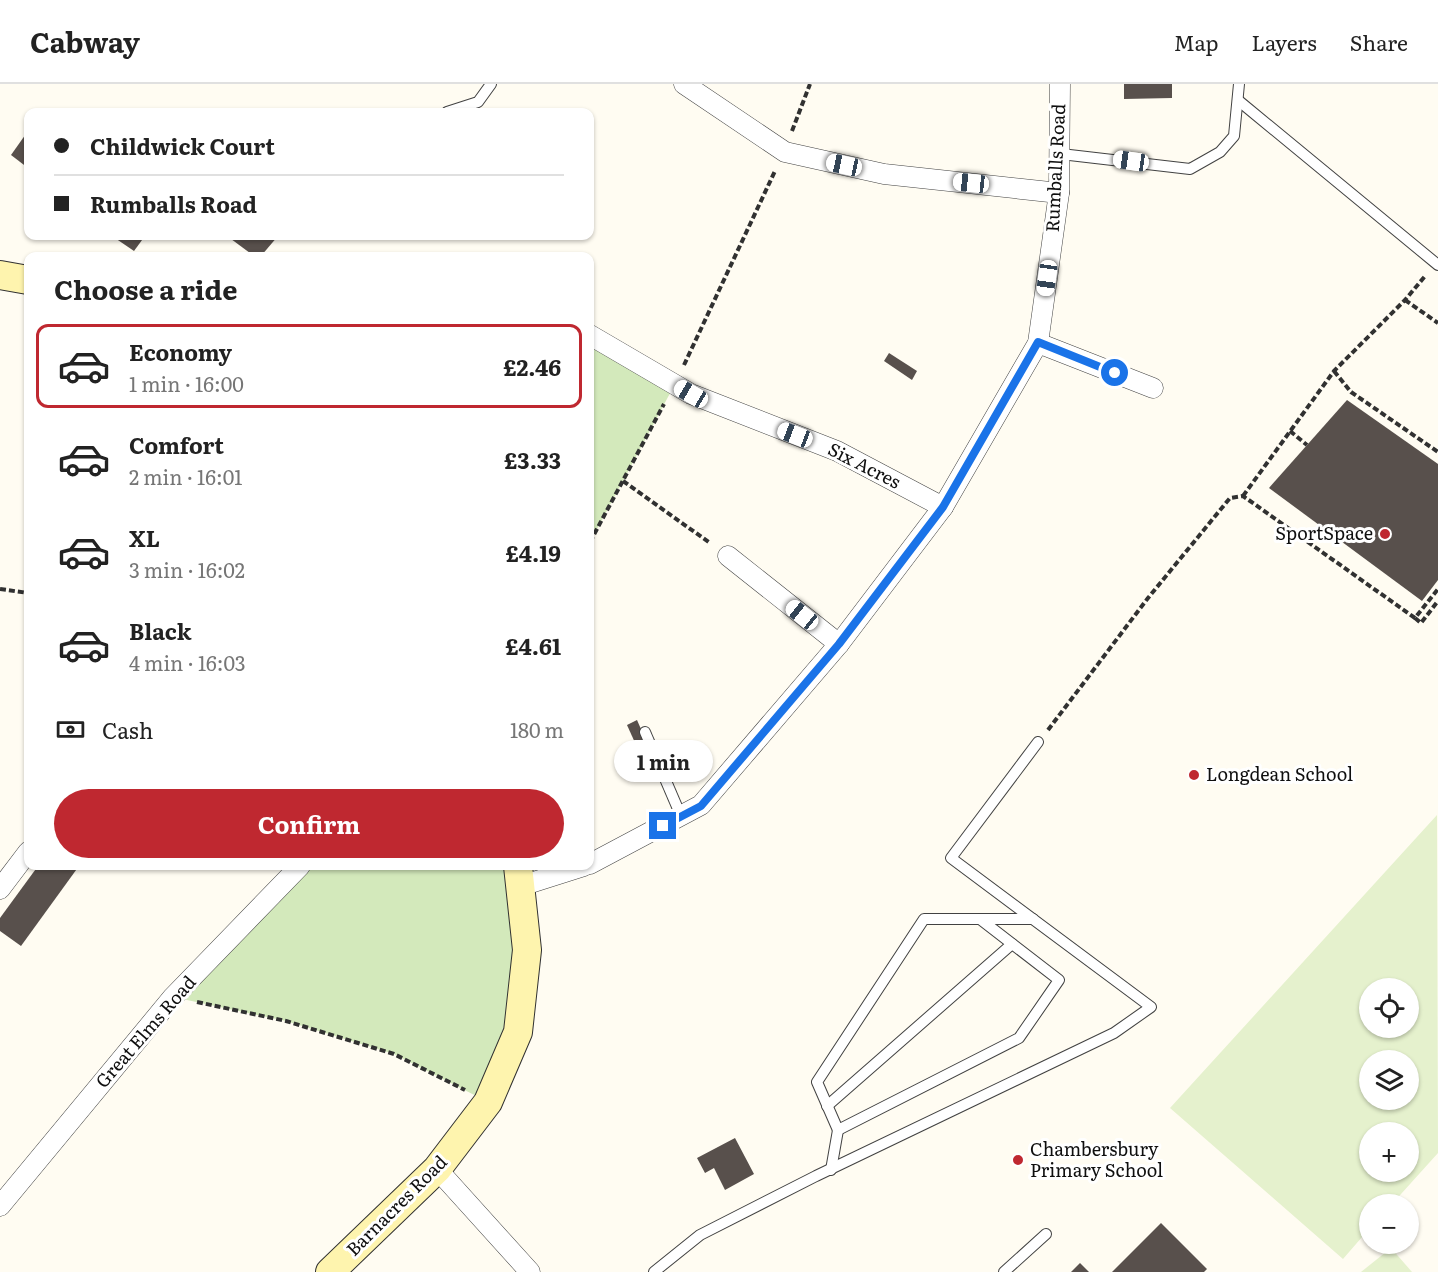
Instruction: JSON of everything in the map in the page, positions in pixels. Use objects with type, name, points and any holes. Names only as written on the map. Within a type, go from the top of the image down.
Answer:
[{"type":"street","points":[[684,84],[784,152],[884,174],[1059,193]]},
{"type":"street","name":"Rumballs Road","points":[[594,862],[701,806],[839,644],[943,507],[1038,342],[1059,193],[1060,84]]},
{"type":"street","points":[[0,275],[24,279]]},
{"type":"street","name":"Six Acres","points":[[594,337],[691,394],[837,451],[943,507]]},
{"type":"street","points":[[1038,342],[1153,388]]},
{"type":"street","points":[[728,556],[839,644]]},
{"type":"street","points":[[0,889],[24,857]]},
{"type":"street","name":"Great Elms Road","points":[[0,1206],[173,997],[296,870]]},
{"type":"street","points":[[519,876],[558,870]]},
{"type":"street","name":"Barnacres Road","points":[[330,1272],[437,1169],[488,1102],[518,1032],[527,950],[519,876]]},
{"type":"street","points":[[437,1169],[530,1272]]},
{"type":"lane","points":[[459,108],[478,102],[491,84]]},
{"type":"lane","points":[[1061,154],[1190,169],[1220,152],[1234,136],[1239,84]]},
{"type":"lane","points":[[1239,101],[1404,234],[1437,264]]},
{"type":"lane","points":[[645,732],[681,816]]},
{"type":"lane","points":[[654,1272],[700,1235],[1114,1033],[1151,1007],[951,858],[1038,742]]},
{"type":"lane","points":[[831,1170],[838,1130],[817,1082],[924,919],[1033,919]]},
{"type":"lane","points":[[838,1130],[1018,1038],[1059,980],[980,919]]},
{"type":"lane","points":[[827,1106],[1012,944]]},
{"type":"lane","points":[[1004,1272],[1046,1234]]},
{"type":"path","points":[[594,535],[675,384],[784,152],[810,84]]},
{"type":"path","points":[[1243,496],[1334,371],[1405,300],[1437,264]]},
{"type":"path","points":[[1405,300],[1438,323]]},
{"type":"path","points":[[1334,371],[1351,392],[1438,452]]},
{"type":"path","points":[[1290,431],[1307,445]]},
{"type":"path","points":[[623,481],[728,556]]},
{"type":"path","points":[[1038,742],[1148,598],[1230,498],[1243,496],[1421,623],[1438,603]]},
{"type":"path","points":[[0,589],[24,592]]},
{"type":"path","points":[[1415,618],[1438,589]]},
{"type":"path","points":[[173,997],[286,1021],[394,1054],[488,1102]]},
{"type":"green space","points":[[594,337],[675,384],[594,535]]},
{"type":"green space","points":[[1437,815],[1438,1153],[1419,1174],[1419,1122],[1359,1122],[1359,1182],[1412,1182],[1401,1194],[1359,1194],[1359,1241],[1343,1259],[1170,1108]]},
{"type":"green space","points":[[296,870],[517,870],[527,950],[488,1102],[394,1054],[286,1021],[173,997]]},
{"type":"green space","points":[[1384,1254],[1396,1254],[1412,1272],[1361,1272]]},
{"type":"building","points":[[1124,84],[1172,84],[1172,98],[1124,99]]},
{"type":"building","points":[[24,137],[24,165],[11,155]]},
{"type":"building","points":[[118,240],[142,240],[134,251]]},
{"type":"building","points":[[232,240],[275,240],[264,252],[249,252]]},
{"type":"building","points":[[889,353],[917,371],[912,380],[884,361]]},
{"type":"building","name":"SportSpace","points":[[1347,400],[1438,464],[1438,580],[1422,601],[1269,488]]},
{"type":"building","points":[[637,720],[651,752],[641,756],[627,725]]},
{"type":"building","points":[[35,870],[76,870],[21,946],[0,931],[0,918]]},
{"type":"building","points":[[735,1138],[754,1174],[725,1190],[714,1168],[705,1173],[697,1158]]},
{"type":"building","points":[[1161,1223],[1207,1269],[1204,1272],[1112,1272]]},
{"type":"building","points":[[1080,1263],[1089,1272],[1071,1272]]},
{"type":"place","name":"SportSpace","points":[[1385,534]]},
{"type":"place","name":"Longdean School","points":[[1194,775]]},
{"type":"place","name":"Chambersbury Primary School","points":[[1018,1160]]},
{"type":"route","points":[[663,826],[701,806],[839,644],[943,507],[1038,342],[1115,373]]}]
